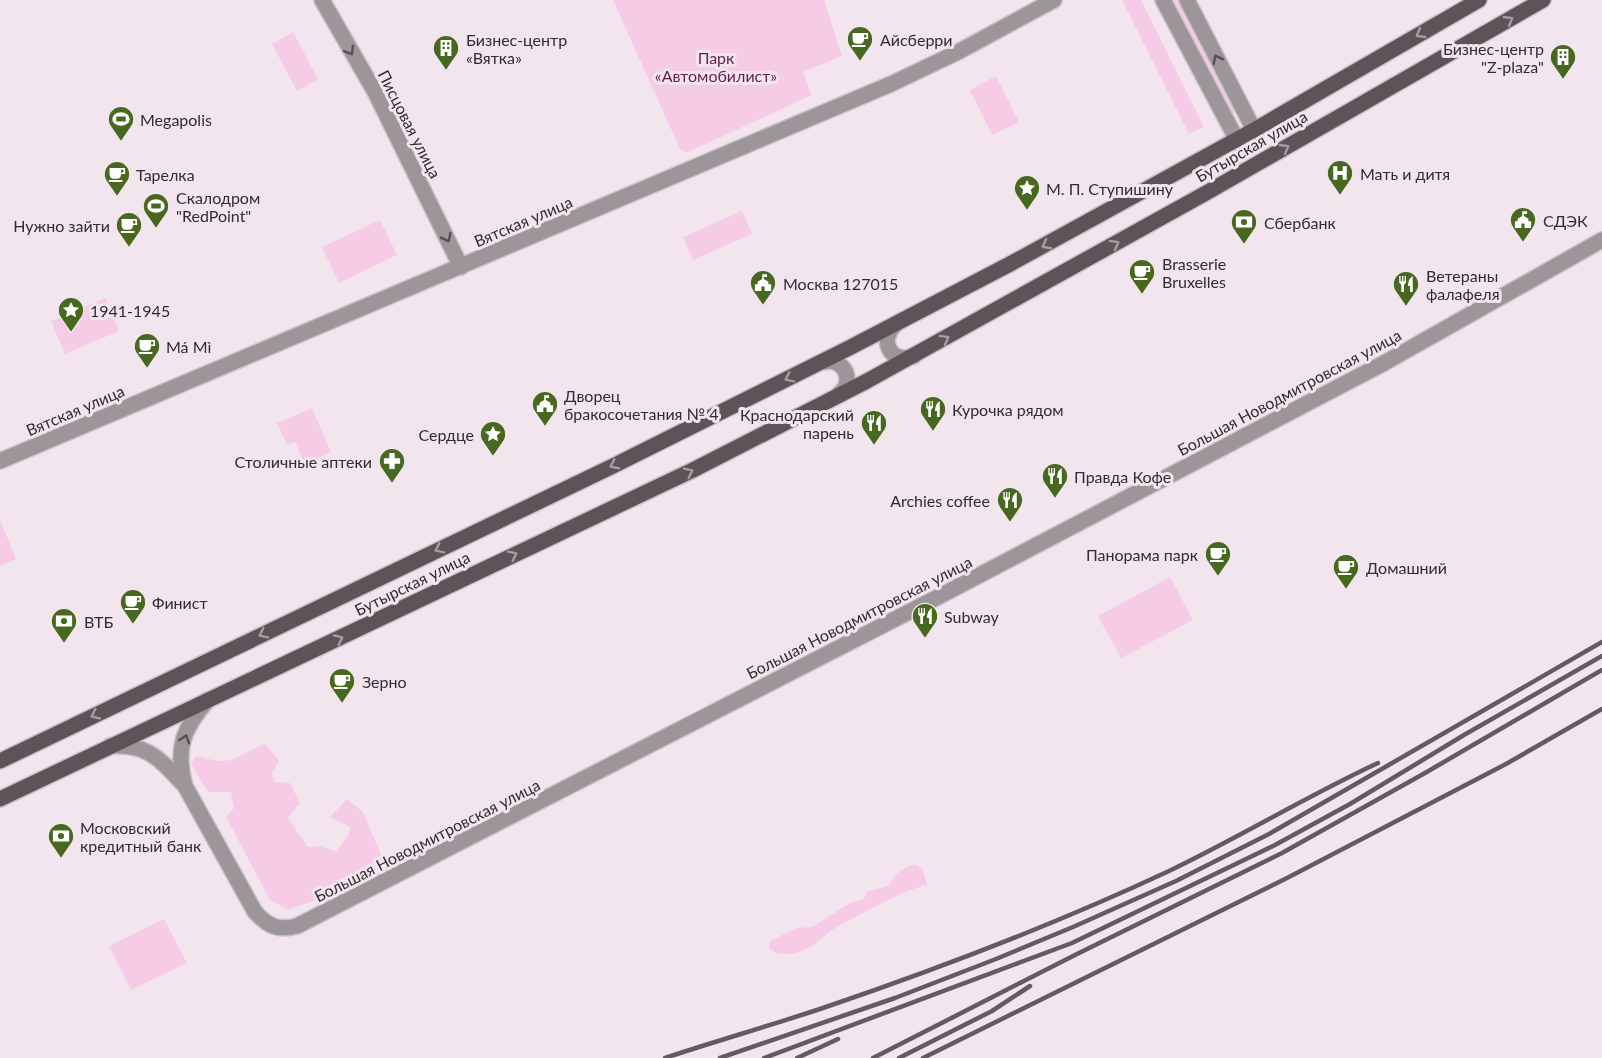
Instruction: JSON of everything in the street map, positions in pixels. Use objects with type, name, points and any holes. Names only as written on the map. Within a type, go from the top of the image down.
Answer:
[{"type":"main road","name":"Бутырская улица","points":[[0,761],[622,461],[897,323],[1020,259],[1236,140],[1479,0]]},
{"type":"main road","name":"Бутырская улица","points":[[0,799],[693,470],[837,396],[914,356],[1543,0]]},
{"type":"street","name":"Писцовая улица","points":[[322,0],[380,101],[460,267]]},
{"type":"street","name":"Вятская улица","points":[[0,461],[891,84],[958,52],[1054,0]]},
{"type":"street","points":[[1163,0],[1236,140]]},
{"type":"street","points":[[1187,0],[1254,130]]},
{"type":"street","name":"Большая Новодмитровская улица","points":[[110,746],[125,745],[144,750],[160,759],[185,786],[255,912],[265,922],[276,928],[286,929],[297,926],[934,599],[1377,367],[1602,240]]},
{"type":"street","points":[[897,323],[888,332],[888,345],[895,356],[907,359],[914,356]]},
{"type":"street","points":[[821,362],[834,361],[844,368],[847,374],[846,387],[837,396]]},
{"type":"street","name":"Большая Новодмитровская улица","points":[[185,786],[180,767],[185,736],[193,717],[209,698]]},
{"type":"street","points":[[0,753],[21,751]]},
{"type":"green space","name":"Парк «Автомобилист»","points":[[613,0],[824,0],[842,56],[803,72],[812,95],[686,153],[680,149]]},
{"type":"green space","points":[[1122,0],[1141,0],[1204,127],[1189,134]]},
{"type":"green space","points":[[1167,0],[1183,0],[1241,109],[1228,116]]},
{"type":"green space","points":[[293,32],[318,79],[297,91],[272,44]]},
{"type":"green space","points":[[996,76],[1019,122],[992,135],[970,90]]},
{"type":"green space","points":[[742,211],[752,234],[693,260],[683,237]]},
{"type":"green space","points":[[380,220],[397,255],[339,283],[322,247]]},
{"type":"green space","points":[[106,298],[119,331],[65,354],[51,321]]},
{"type":"green space","points":[[312,408],[331,452],[305,464],[295,442],[287,445],[277,423]]},
{"type":"green space","points":[[0,520],[16,559],[0,566]]},
{"type":"green space","points":[[1170,577],[1193,620],[1121,658],[1098,616]]},
{"type":"green space","points":[[265,744],[279,761],[272,773],[275,782],[290,783],[300,803],[288,818],[308,847],[318,846],[336,851],[348,836],[350,827],[330,817],[347,799],[363,812],[385,864],[337,892],[288,910],[270,900],[226,817],[234,808],[231,792],[208,792],[191,764],[196,756],[224,761]]},
{"type":"green space","points":[[910,865],[917,865],[923,870],[927,885],[900,894],[859,915],[804,950],[786,954],[769,949],[770,941],[797,928],[812,927],[850,903],[864,899],[866,892],[888,886],[896,874]]},
{"type":"green space","points":[[164,919],[187,963],[131,990],[109,946]]},
{"type":"railway","points":[[720,1058],[895,998],[996,959],[1176,881],[1269,834],[1602,642]]},
{"type":"railway","points":[[764,1058],[1072,943],[1275,845],[1350,804],[1602,656]]},
{"type":"railway","points":[[873,1058],[1282,853],[1602,670]]},
{"type":"railway","points":[[923,1058],[1289,877],[1506,764],[1602,709]]},
{"type":"railway","points":[[665,1058],[864,994],[1040,927],[1169,871],[1378,763]]},
{"type":"railway","points":[[899,1058],[992,1011],[1030,986]]},
{"type":"railway","points":[[797,1058],[838,1039]]},
{"type":"place","name":"Айсберри","points":[[860,62]]},
{"type":"place","name":"Бизнес-центр «Вятка»","points":[[446,71]]},
{"type":"place","name":"Бизнес-центр \"Z-plaza\"","points":[[1563,80]]},
{"type":"place","name":"Megapolis","points":[[121,142]]},
{"type":"place","name":"Мать и дитя","points":[[1340,196]]},
{"type":"place","name":"Тарелка","points":[[117,197]]},
{"type":"place","name":"М. П. Ступишину","points":[[1027,211]]},
{"type":"place","name":"Скалодром \"RedPoint\"","points":[[156,229]]},
{"type":"place","name":"СДЭК","points":[[1523,243]]},
{"type":"place","name":"Сбербанк","points":[[1244,245]]},
{"type":"place","name":"Нужно зайти","points":[[129,248]]},
{"type":"place","name":"Brasserie Bruxelles","points":[[1142,295]]},
{"type":"place","name":"Москва 127015","points":[[763,306]]},
{"type":"place","name":"Ветераны фалафеля","points":[[1406,307]]},
{"type":"place","name":"1941-1945","points":[[71,333]]},
{"type":"place","name":"Má Mì","points":[[147,369]]},
{"type":"place","name":"Дворец бракосочетания № 4","points":[[545,427]]},
{"type":"place","name":"Курочка рядом","points":[[933,432]]},
{"type":"place","name":"Краснодарский парень","points":[[874,446]]},
{"type":"place","name":"Сердце","points":[[493,457]]},
{"type":"place","name":"Столичные аптеки","points":[[392,484]]},
{"type":"place","name":"Правда Кофе","points":[[1055,499]]},
{"type":"place","name":"Archies coffee","points":[[1010,523]]},
{"type":"place","name":"Панорама парк","points":[[1218,577]]},
{"type":"place","name":"Домашний","points":[[1346,590]]},
{"type":"place","name":"Финист","points":[[133,625]]},
{"type":"place","name":"Subway","points":[[925,639]]},
{"type":"place","name":"ВТБ","points":[[64,644]]},
{"type":"place","name":"Зерно","points":[[342,704]]},
{"type":"place","name":"Московский кредитный банк","points":[[61,859]]}]
